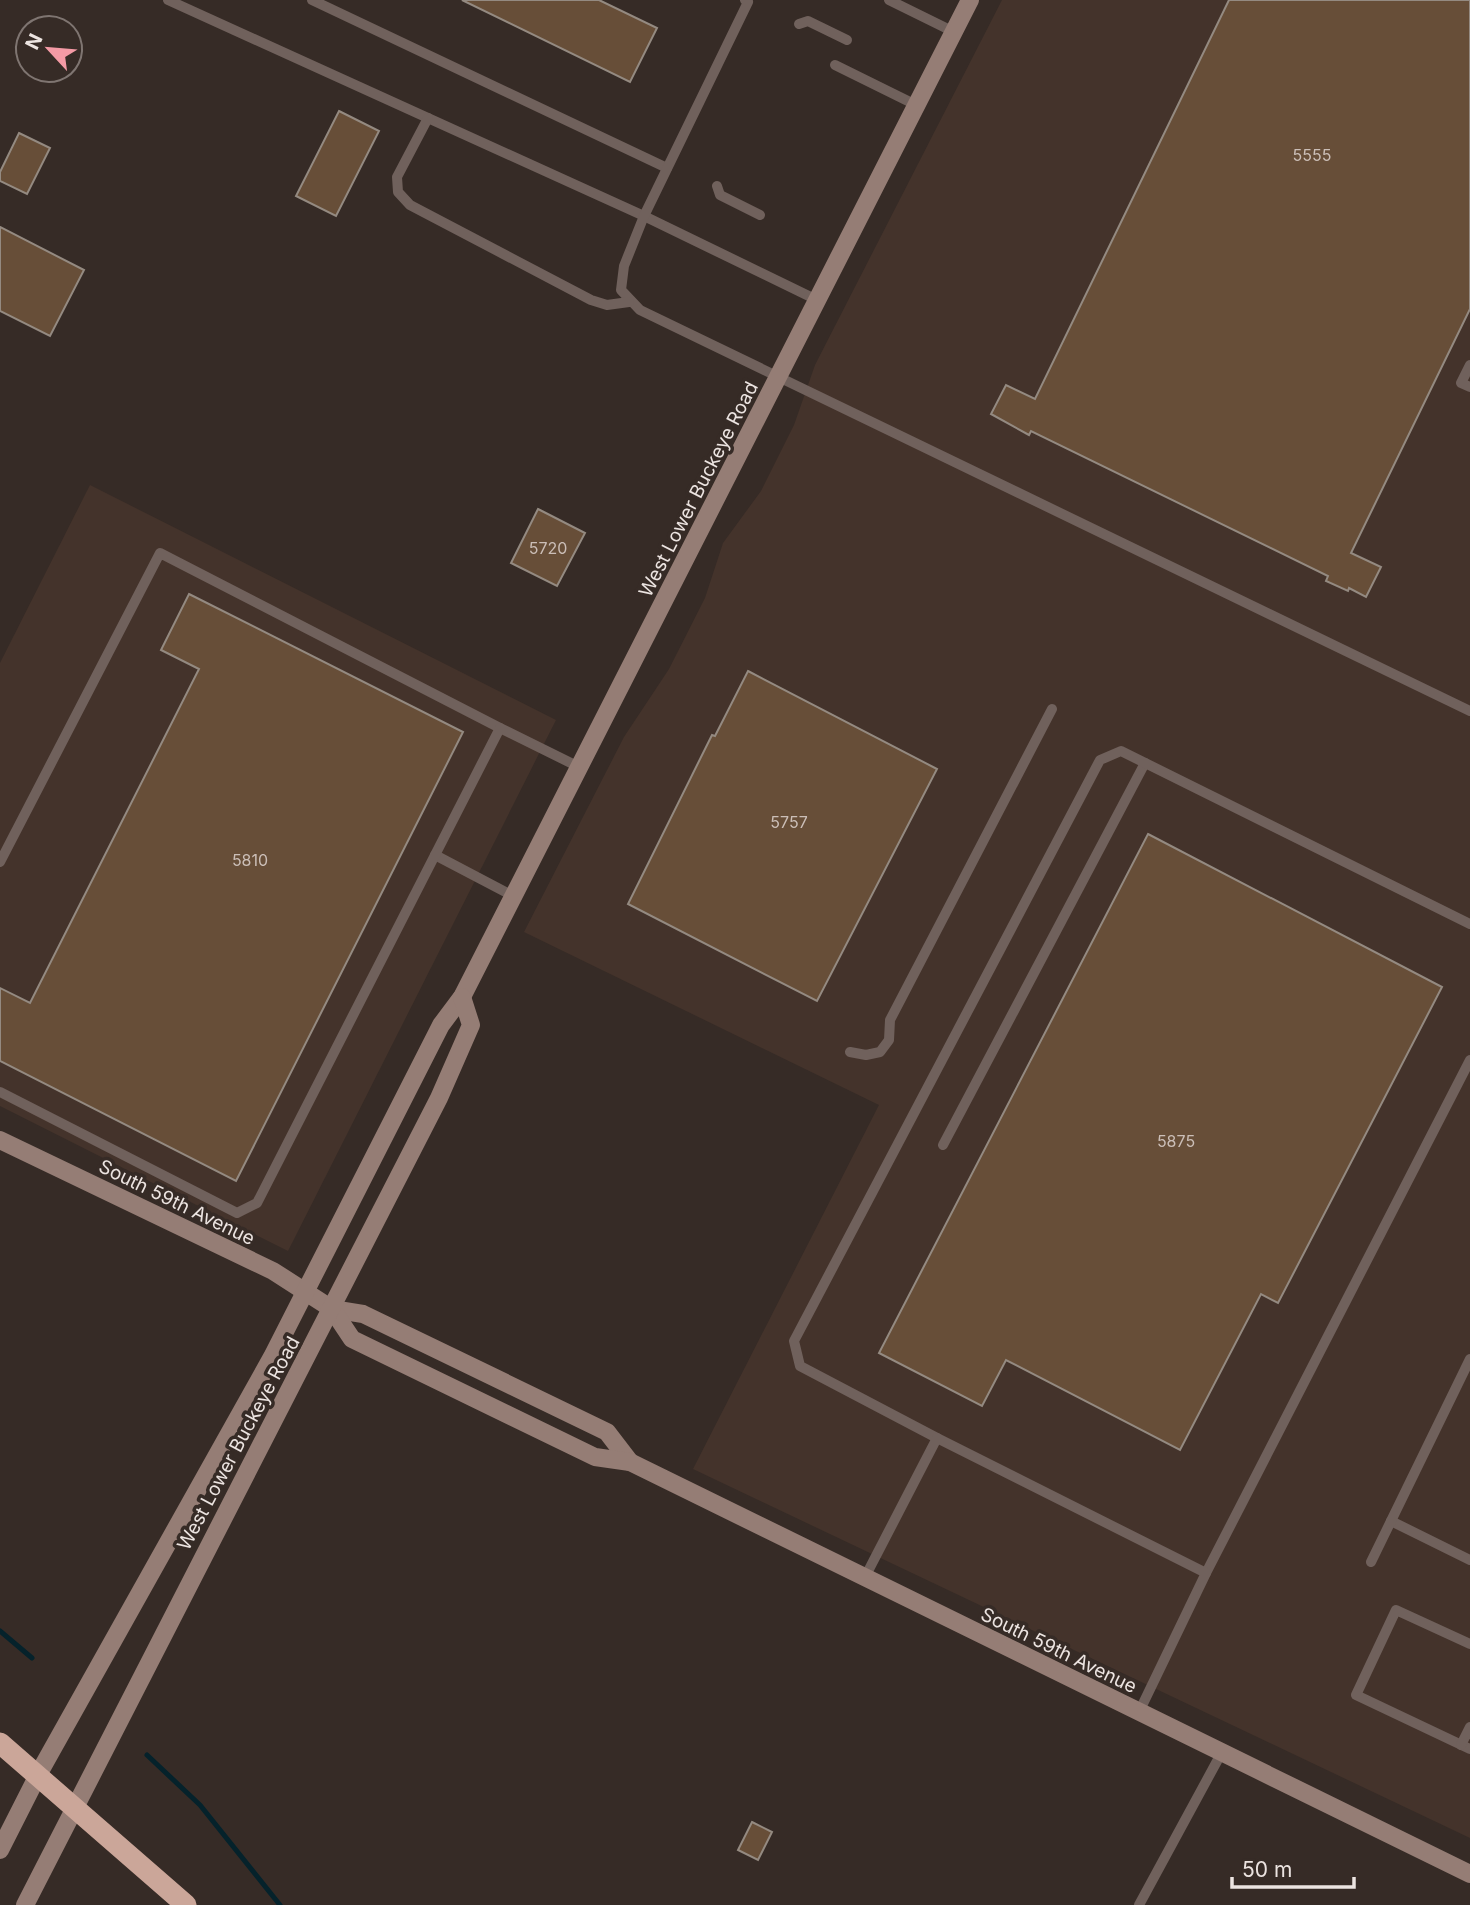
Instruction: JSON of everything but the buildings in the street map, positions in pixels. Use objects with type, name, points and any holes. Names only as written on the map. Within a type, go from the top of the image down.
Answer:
[{"type":"highway","points":[[0,1743],[39,1773],[186,1905]]},
{"type":"main road","name":"West Lower Buckeye Road","points":[[0,1850],[39,1773],[272,1357],[441,1025],[462,997],[970,0]]},
{"type":"main road","name":"West Lower Buckeye Road","points":[[25,1905],[456,1061],[471,1025],[462,997]]},
{"type":"main road","name":"South 59th Avenue","points":[[0,1140],[273,1271],[331,1309],[352,1339],[594,1457],[631,1462],[864,1579],[1470,1874]]},
{"type":"main road","name":"South 59th Avenue","points":[[331,1309],[363,1314],[607,1432],[631,1462]]},
{"type":"lane","points":[[168,0],[644,216],[817,300]]},
{"type":"lane","points":[[312,0],[667,168]]},
{"type":"lane","points":[[745,0],[748,2],[644,216],[621,279],[621,290],[629,302],[640,310],[1470,711]]},
{"type":"lane","points":[[889,0],[954,32]]},
{"type":"lane","points":[[799,24],[808,21],[847,40]]},
{"type":"lane","points":[[835,65],[916,105]]},
{"type":"lane","points":[[428,118],[397,177],[398,192],[410,205],[590,300],[607,305],[629,302]]},
{"type":"lane","points":[[717,186],[720,195],[760,215]]},
{"type":"lane","points":[[1470,365],[1461,383],[1470,387]]},
{"type":"lane","points":[[0,862],[160,553],[579,767]]},
{"type":"lane","points":[[850,1052],[866,1055],[880,1052],[889,1040],[890,1020],[1052,709]]},
{"type":"lane","points":[[0,1092],[237,1213],[257,1203],[500,727]]},
{"type":"lane","points":[[1206,1573],[800,1366],[794,1341],[1100,760],[1121,751],[1470,924]]},
{"type":"lane","points":[[943,1145],[1145,763]]},
{"type":"lane","points":[[435,855],[513,896]]},
{"type":"lane","points":[[1139,1712],[1206,1573],[1470,1060]]},
{"type":"lane","points":[[1371,1562],[1470,1359]]},
{"type":"lane","points":[[864,1579],[937,1438]]},
{"type":"lane","points":[[1391,1521],[1470,1560]]},
{"type":"lane","points":[[1470,1644],[1396,1610],[1356,1695],[1466,1747],[1470,1727]]},
{"type":"lane","points":[[1139,1905],[1222,1752]]},
{"type":"shaded area","points":[[1002,0],[1470,0],[1470,1838],[693,1469],[879,1105],[524,932],[624,737],[669,669],[705,598],[723,543],[761,491],[794,425],[815,365]]},
{"type":"shaded area","points":[[90,485],[556,720],[288,1251],[0,1106],[0,663]]},
{"type":"waterway","points":[[0,1631],[32,1658]]},
{"type":"waterway","points":[[147,1755],[200,1805],[280,1905]]}]
